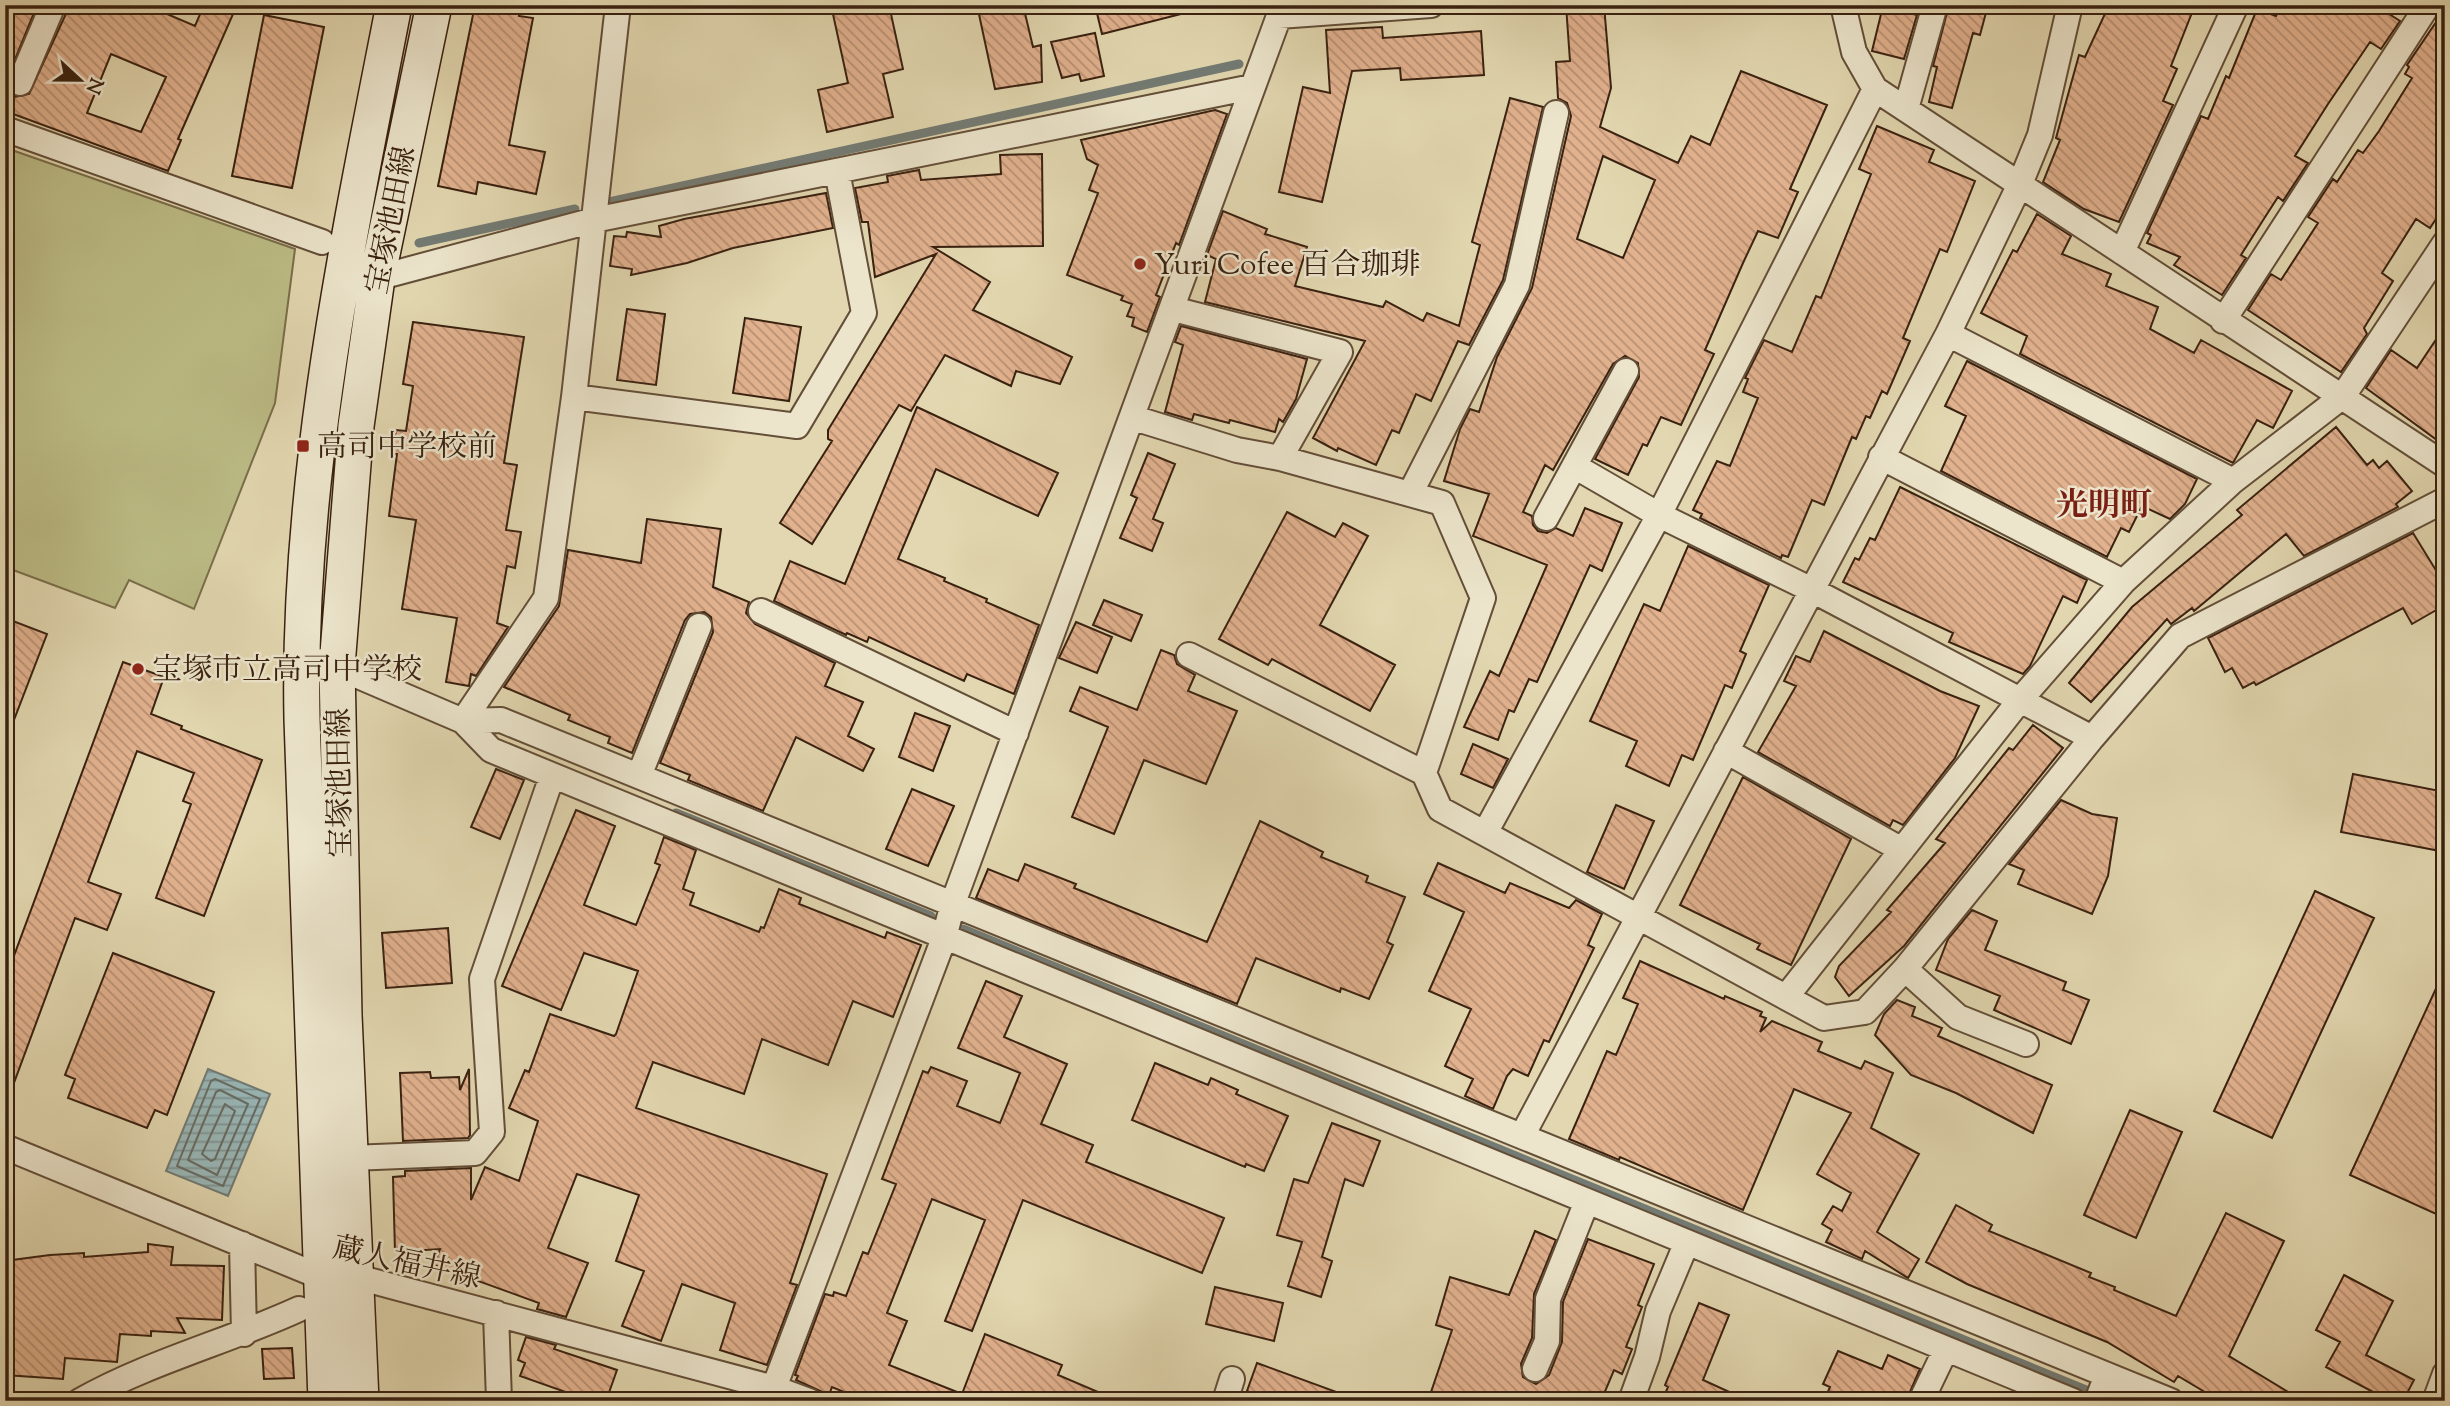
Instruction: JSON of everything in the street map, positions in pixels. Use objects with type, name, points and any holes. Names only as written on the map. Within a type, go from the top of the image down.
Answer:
[{"type":"street","points":[[20,83],[53,5]]},
{"type":"street","name":"宝塚池田線","points":[[361,1401],[344,1015],[337,666],[355,440],[377,278],[433,5]]},
{"type":"street","points":[[463,721],[546,598],[574,397],[618,5]]},
{"type":"street","points":[[771,1394],[944,938],[953,903],[1134,418],[1281,11],[1431,5]]},
{"type":"street","points":[[1843,5],[1854,52],[1875,89],[2445,465]]},
{"type":"street","points":[[1906,109],[1935,5]]},
{"type":"street","points":[[1522,1136],[1948,334],[2021,184],[2040,135],[2070,5]]},
{"type":"street","points":[[2122,252],[2236,5]]},
{"type":"street","points":[[2223,321],[2428,5]]},
{"type":"street","points":[[326,1401],[301,654],[315,464],[333,325],[393,6]]},
{"type":"street","points":[[377,278],[594,220],[1252,87]]},
{"type":"street","points":[[1485,833],[1659,515],[1875,89]]},
{"type":"street","points":[[1411,492],[1517,285],[1556,113]]},
{"type":"street","points":[[5,129],[322,242]]},
{"type":"street","points":[[574,397],[797,426],[864,313],[837,171]]},
{"type":"street","points":[[1786,997],[2021,700],[2123,582],[2233,481],[2343,396],[2436,277],[2445,243]]},
{"type":"street","points":[[1173,309],[1339,352],[1280,458]]},
{"type":"street","points":[[1948,334],[2233,481]]},
{"type":"street","points":[[1546,518],[1626,371]]},
{"type":"street","points":[[1134,418],[1237,450],[1280,458],[1411,492],[1442,503],[1483,598],[1424,773]]},
{"type":"street","points":[[1881,457],[2123,582]]},
{"type":"street","points":[[1576,467],[1659,515],[1812,590],[2092,738]]},
{"type":"street","points":[[1189,655],[1424,773],[1440,809],[1824,1018],[1866,1012],[1905,969],[2092,738],[2180,636],[2445,500]]},
{"type":"street","points":[[761,611],[1016,733]]},
{"type":"street","points":[[639,776],[699,626]]},
{"type":"street","points":[[301,654],[337,666],[463,721],[491,750],[552,776],[2073,1401]]},
{"type":"street","points":[[463,721],[501,720],[2171,1401]]},
{"type":"street","points":[[1726,751],[1902,850]]},
{"type":"street","points":[[351,1158],[475,1153],[492,1132],[482,979],[552,776]]},
{"type":"street","points":[[1905,969],[1958,1017],[2026,1044]]},
{"type":"street","name":"蔵人福井線","points":[[5,1147],[321,1277],[357,1277],[496,1313],[771,1394],[808,1401]]},
{"type":"street","points":[[1535,1369],[1547,1341],[1548,1299],[1587,1202]]},
{"type":"street","points":[[1632,1401],[1647,1357],[1658,1311],[1687,1242]]},
{"type":"street","points":[[242,1244],[244,1334]]},
{"type":"street","points":[[80,1401],[120,1378],[244,1334],[299,1309]]},
{"type":"street","points":[[496,1313],[499,1401]]},
{"type":"street","points":[[1921,1401],[1946,1349]]},
{"type":"street","points":[[2435,1401],[2445,1374]]},
{"type":"street","points":[[2096,1401],[2107,1375]]},
{"type":"green space","points":[[6,148],[295,249],[275,403],[194,609],[129,580],[115,608],[5,567]]},
{"type":"water","points":[[208,1069],[270,1094],[228,1196],[166,1171]]},
{"type":"building","points":[[5,5],[36,8],[5,84]]},
{"type":"building","points":[[70,5],[146,5],[195,26],[204,5],[237,5],[178,139],[181,140],[168,171],[5,111],[5,84],[15,97],[29,94]],"holes":[[[111,54],[166,77],[141,132],[87,113]]]},
{"type":"building","points":[[475,5],[521,5],[519,16],[533,18],[509,145],[545,152],[536,194],[478,182],[476,194],[438,186]]},
{"type":"building","points":[[831,5],[889,5],[903,69],[883,74],[893,117],[827,132],[818,90],[848,83]]},
{"type":"building","points":[[977,5],[1023,5],[1033,47],[1041,45],[1042,82],[995,89]]},
{"type":"building","points":[[1095,5],[1180,5],[1181,14],[1102,34]]},
{"type":"building","points":[[1566,5],[1604,5],[1611,88],[1600,127],[1678,163],[1691,136],[1710,145],[1741,71],[1827,105],[1790,189],[1798,192],[1778,238],[1758,231],[1743,263],[1705,350],[1714,354],[1681,425],[1661,417],[1647,446],[1643,444],[1628,475],[1595,459],[1639,377],[1638,363],[1625,356],[1613,364],[1553,470],[1545,465],[1523,512],[1532,516],[1533,525],[1538,531],[1547,533],[1556,528],[1573,536],[1585,508],[1622,523],[1602,571],[1590,565],[1537,682],[1529,679],[1514,712],[1509,710],[1498,740],[1464,727],[1490,671],[1499,676],[1547,565],[1473,536],[1489,494],[1444,481],[1460,429],[1470,409],[1479,412],[1497,357],[1532,288],[1571,116],[1567,103],[1558,98],[1556,62],[1570,61]],"holes":[[[1603,156],[1655,180],[1623,258],[1577,239]]]},
{"type":"building","points":[[1949,5],[1988,5],[1980,35],[1973,33],[1952,108],[1929,102],[1937,67],[1933,66]]},
{"type":"building","points":[[2109,5],[2195,5],[2171,66],[2177,69],[2163,101],[2173,105],[2119,222],[2084,209],[2043,182],[2060,140],[2056,138],[2079,55],[2085,57]]},
{"type":"building","points":[[2281,5],[2375,5],[2400,21],[2381,49],[2370,42],[2328,104],[2295,156],[2308,163],[2283,201],[2278,197],[2241,255],[2246,258],[2222,295],[2174,265],[2180,257],[2147,243],[2151,235],[2147,233],[2201,116],[2208,119],[2226,76],[2229,78],[2257,9],[2276,16]]},
{"type":"building","points":[[1883,6],[1917,15],[1904,59],[1872,51]]},
{"type":"building","points":[[2445,9],[2445,205],[2430,228],[2416,219],[2382,273],[2393,281],[2364,328],[2367,334],[2341,372],[2248,310],[2271,274],[2281,280],[2318,223],[2308,217],[2333,179],[2337,182],[2358,150],[2363,153],[2379,131],[2412,78],[2405,74],[2409,67],[2407,65]]},
{"type":"building","points":[[264,15],[324,27],[292,188],[232,176]]},
{"type":"building","points":[[1382,27],[1383,38],[1481,31],[1484,75],[1401,80],[1400,68],[1352,71],[1322,202],[1279,192],[1303,87],[1330,93],[1326,30]]},
{"type":"building","points":[[1095,33],[1104,76],[1081,81],[1079,74],[1062,78],[1051,42]]},
{"type":"building","points":[[1510,98],[1543,107],[1503,280],[1469,345],[1458,341],[1431,401],[1416,394],[1399,433],[1392,430],[1376,465],[1338,448],[1337,451],[1313,438],[1365,341],[1205,302],[1216,259],[1207,255],[1223,211],[1267,229],[1265,234],[1307,247],[1295,286],[1383,307],[1386,301],[1423,321],[1427,313],[1459,326],[1480,245],[1472,242]]},
{"type":"building","points":[[1215,110],[1227,114],[1179,245],[1176,243],[1156,295],[1160,297],[1147,332],[1132,326],[1134,318],[1127,316],[1132,304],[1121,300],[1123,296],[1067,275],[1098,193],[1089,190],[1098,165],[1087,159],[1081,140]]},
{"type":"building","points":[[1877,126],[1934,150],[1929,162],[1975,181],[1947,252],[1940,249],[1903,338],[1910,341],[1887,394],[1882,391],[1870,418],[1866,416],[1856,439],[1852,437],[1824,505],[1812,500],[1788,557],[1782,555],[1781,558],[1700,518],[1702,514],[1693,510],[1717,461],[1730,466],[1758,398],[1743,392],[1748,379],[1745,378],[1764,340],[1792,352],[1816,296],[1821,298],[1871,174],[1859,169]]},
{"type":"building","points":[[1042,154],[1043,246],[933,247],[990,282],[973,310],[1072,357],[1060,384],[1016,371],[1011,386],[945,355],[911,411],[899,405],[812,544],[780,523],[832,441],[828,439],[828,430],[936,254],[875,277],[868,222],[862,222],[855,188],[888,182],[887,176],[919,170],[921,180],[1001,174],[1000,155]]},
{"type":"building","points":[[826,193],[833,228],[733,248],[687,263],[631,275],[632,269],[610,266],[614,236],[626,237],[627,232],[661,237],[659,226],[684,219]]},
{"type":"building","points":[[2037,214],[2071,236],[2062,254],[2111,274],[2106,286],[2158,307],[2150,329],[2194,353],[2201,340],[2292,391],[2273,428],[2257,420],[2233,463],[2020,354],[2027,336],[1981,313],[2013,250],[2017,252]]},
{"type":"building","points":[[627,309],[665,314],[656,385],[617,380]]},
{"type":"building","points":[[745,318],[801,327],[789,401],[733,393]]},
{"type":"building","points":[[413,322],[524,337],[504,463],[517,465],[506,530],[521,532],[515,568],[507,566],[497,623],[508,627],[476,676],[471,674],[469,686],[446,682],[457,618],[402,609],[416,520],[389,516],[397,454],[392,454],[396,430],[406,431],[413,386],[403,384]]},
{"type":"building","points":[[1181,326],[1307,359],[1296,399],[1283,422],[1279,419],[1275,432],[1230,420],[1229,423],[1194,414],[1192,420],[1165,412],[1183,345],[1175,342]]},
{"type":"building","points":[[2445,326],[2445,446],[2366,388],[2391,350],[2417,368]]},
{"type":"building","points":[[1967,361],[2197,479],[2185,504],[2170,519],[2142,506],[2129,532],[2121,528],[2107,557],[1941,471],[1966,416],[1945,406]]},
{"type":"building","points":[[917,407],[1058,473],[1038,516],[936,469],[898,559],[945,578],[944,581],[987,599],[986,602],[1039,625],[1014,694],[967,674],[964,681],[869,637],[867,642],[847,633],[846,635],[774,601],[790,561],[845,584]]},
{"type":"building","points":[[2336,427],[2367,465],[2373,460],[2379,468],[2387,461],[2412,491],[2396,504],[2398,507],[2304,556],[2286,534],[2194,611],[2192,608],[2171,624],[2167,619],[2091,702],[2069,683],[2132,607],[2242,515],[2237,510]]},
{"type":"building","points":[[1148,453],[1175,464],[1153,519],[1163,523],[1152,551],[1120,538],[1137,498],[1131,495]]},
{"type":"building","points":[[1900,487],[2087,580],[2077,603],[2063,596],[2030,666],[2023,674],[1949,642],[1953,633],[1843,582],[1855,558],[1859,560],[1870,538],[1875,540]]},
{"type":"building","points":[[1287,512],[1335,537],[1343,523],[1368,536],[1320,625],[1395,665],[1370,711],[1272,659],[1268,665],[1219,639]]},
{"type":"building","points":[[647,519],[721,529],[713,587],[749,602],[746,613],[755,624],[835,663],[825,686],[863,702],[848,736],[874,749],[863,771],[796,737],[763,811],[688,780],[690,775],[660,763],[713,632],[711,617],[704,612],[690,614],[685,620],[632,753],[608,743],[610,737],[568,720],[570,715],[504,687],[559,606],[568,550],[641,563]]},
{"type":"building","points":[[2413,533],[2445,585],[2445,605],[2412,624],[2403,608],[2256,685],[2254,682],[2243,688],[2232,668],[2225,672],[2208,638]]},
{"type":"building","points":[[1688,546],[1769,585],[1740,651],[1746,654],[1732,688],[1725,685],[1693,760],[1682,755],[1669,786],[1626,766],[1637,741],[1590,721],[1644,604],[1660,611]]},
{"type":"building","points":[[1104,600],[1142,615],[1131,641],[1093,625]]},
{"type":"building","points":[[5,618],[47,634],[7,738],[5,738]]},
{"type":"building","points":[[1076,622],[1112,637],[1097,673],[1059,658]]},
{"type":"building","points":[[1824,631],[1940,691],[1979,706],[1955,758],[1903,825],[1893,820],[1890,826],[1758,752],[1796,686],[1784,681],[1796,656],[1810,662]]},
{"type":"building","points":[[1161,650],[1174,655],[1177,664],[1195,675],[1188,691],[1237,711],[1206,784],[1144,760],[1114,834],[1072,817],[1108,727],[1070,711],[1080,687],[1137,710]]},
{"type":"building","points":[[123,662],[164,677],[151,714],[182,726],[181,729],[262,760],[204,916],[156,898],[191,804],[183,801],[194,773],[137,751],[88,882],[121,894],[107,930],[75,918],[8,1099],[5,1099],[5,980]]},
{"type":"building","points":[[915,713],[950,726],[933,771],[899,757]]},
{"type":"building","points":[[2033,725],[2063,748],[1904,946],[1849,996],[1835,977],[1839,966],[1891,912],[1887,910],[1945,843],[1936,839],[2009,748],[2013,750]]},
{"type":"building","points":[[1473,744],[1508,759],[1493,788],[1461,774]]},
{"type":"building","points":[[496,769],[524,780],[500,839],[471,827]]},
{"type":"building","points":[[2353,774],[2445,792],[2445,852],[2341,832]]},
{"type":"building","points":[[1743,777],[1851,839],[1791,965],[1757,949],[1760,944],[1680,905]]},
{"type":"building","points":[[912,789],[954,806],[928,866],[886,849]]},
{"type":"building","points":[[2061,800],[2092,814],[2117,818],[2108,876],[2092,914],[2018,884],[2024,870],[2009,864]]},
{"type":"building","points":[[1616,805],[1654,821],[1624,889],[1587,872]]},
{"type":"building","points":[[576,810],[615,826],[584,905],[636,925],[660,865],[655,863],[664,837],[696,850],[683,889],[694,893],[690,905],[759,932],[761,927],[764,928],[779,889],[801,898],[799,904],[885,938],[887,932],[921,945],[893,1017],[853,1001],[828,1065],[762,1039],[744,1094],[653,1062],[636,1108],[827,1174],[790,1283],[797,1285],[767,1365],[720,1350],[735,1303],[682,1284],[661,1341],[622,1326],[644,1271],[616,1261],[639,1195],[577,1174],[548,1248],[588,1263],[566,1317],[537,1309],[539,1303],[434,1265],[440,1249],[395,1252],[393,1177],[405,1176],[405,1171],[471,1168],[471,1200],[485,1167],[519,1181],[538,1121],[509,1108],[525,1070],[529,1072],[550,1014],[614,1036],[616,1034],[638,971],[584,953],[561,1010],[502,986]]},
{"type":"building","points":[[1260,821],[1323,852],[1321,857],[1368,876],[1366,882],[1405,897],[1387,942],[1393,945],[1369,999],[1341,988],[1340,992],[1256,958],[1237,1004],[976,898],[988,869],[1018,881],[1025,864],[1076,884],[1074,888],[1207,942]]},
{"type":"building","points":[[1438,863],[1505,893],[1510,883],[1569,908],[1576,900],[1602,914],[1588,945],[1594,948],[1549,1042],[1544,1040],[1528,1076],[1513,1069],[1507,1076],[1493,1109],[1465,1096],[1473,1079],[1445,1066],[1471,1009],[1429,991],[1464,912],[1424,894]]},
{"type":"building","points":[[2315,891],[2374,918],[2272,1138],[2214,1111]]},
{"type":"building","points":[[1972,910],[1997,921],[1985,950],[2066,982],[2063,990],[2089,1000],[2071,1044],[1994,1010],[2000,996],[1936,970],[1948,939]]},
{"type":"building","points":[[448,928],[452,983],[386,988],[382,933]]},
{"type":"building","points":[[113,953],[214,992],[167,1115],[155,1110],[147,1128],[68,1098],[75,1079],[65,1075]]},
{"type":"building","points":[[1640,961],[1724,999],[1725,996],[1762,1012],[1760,1016],[1766,1018],[1760,1032],[1772,1021],[1822,1042],[1818,1051],[1861,1069],[1865,1061],[1893,1073],[1871,1128],[1919,1154],[1877,1232],[1919,1259],[1908,1278],[1865,1251],[1862,1259],[1826,1242],[1832,1230],[1822,1224],[1833,1206],[1842,1211],[1851,1193],[1817,1174],[1851,1113],[1794,1089],[1743,1210],[1620,1157],[1619,1160],[1569,1139],[1607,1051],[1616,1055],[1638,1004],[1623,998]]},
{"type":"building","points":[[2445,969],[2445,1218],[2350,1175]]},
{"type":"building","points":[[986,981],[1022,996],[1004,1037],[1067,1064],[1041,1124],[1093,1145],[1086,1162],[1224,1218],[1202,1273],[1023,1200],[972,1331],[945,1321],[985,1220],[932,1199],[887,1313],[907,1321],[889,1365],[962,1394],[985,1334],[1062,1365],[1058,1375],[1119,1401],[866,1401],[832,1387],[829,1395],[796,1380],[798,1376],[795,1375],[825,1294],[833,1296],[834,1292],[846,1296],[863,1252],[868,1254],[896,1184],[882,1179],[923,1071],[928,1073],[931,1067],[967,1081],[957,1106],[1000,1123],[1020,1073],[958,1048]]},
{"type":"building","points":[[1897,1000],[1915,1007],[1912,1016],[1942,1028],[1938,1036],[2052,1085],[2033,1133],[1956,1093],[1911,1075],[1875,1035],[1884,1014]]},
{"type":"building","points":[[1155,1063],[1208,1085],[1211,1078],[1238,1090],[1236,1094],[1288,1116],[1264,1171],[1246,1164],[1245,1167],[1132,1120]]},
{"type":"building","points":[[469,1069],[468,1138],[403,1141],[400,1073],[430,1072],[431,1078],[459,1077],[460,1090]]},
{"type":"building","points":[[2130,1110],[2182,1132],[2136,1238],[2084,1215]]},
{"type":"building","points":[[1332,1123],[1380,1141],[1363,1186],[1345,1179],[1322,1257],[1332,1261],[1321,1297],[1288,1286],[1302,1242],[1277,1235],[1294,1179],[1308,1183]]},
{"type":"building","points":[[1956,1205],[1992,1225],[1989,1231],[2091,1273],[2089,1277],[2115,1287],[2114,1290],[2176,1316],[2226,1213],[2284,1241],[2229,1356],[2303,1401],[2220,1401],[2178,1376],[2174,1382],[2107,1342],[1967,1284],[1926,1262]]},
{"type":"building","points":[[1535,1231],[1556,1240],[1534,1294],[1532,1338],[1521,1364],[1523,1377],[1536,1384],[1549,1375],[1562,1342],[1563,1302],[1588,1239],[1654,1264],[1638,1305],[1642,1307],[1626,1347],[1632,1349],[1622,1374],[1614,1370],[1601,1401],[1428,1401],[1452,1330],[1436,1325],[1450,1277],[1509,1295]]},
{"type":"building","points":[[148,1244],[173,1247],[171,1265],[224,1266],[222,1320],[177,1318],[185,1333],[151,1331],[151,1336],[120,1334],[117,1362],[65,1358],[63,1379],[5,1375],[5,1261],[50,1255],[84,1253],[84,1257],[148,1252]]},
{"type":"building","points":[[2344,1275],[2393,1301],[2366,1355],[2414,1380],[2403,1401],[2390,1401],[2326,1367],[2340,1342],[2316,1330]]},
{"type":"building","points":[[1215,1287],[1283,1303],[1274,1341],[1206,1324]]},
{"type":"building","points":[[1699,1303],[1729,1315],[1703,1380],[1749,1401],[1662,1401],[1668,1387],[1665,1385]]},
{"type":"building","points":[[526,1337],[556,1345],[554,1349],[617,1370],[606,1401],[591,1401],[520,1376],[525,1363],[518,1360]]},
{"type":"building","points":[[292,1348],[294,1378],[264,1379],[262,1349]]},
{"type":"building","points":[[1838,1351],[1882,1369],[1888,1355],[1920,1369],[1906,1401],[1824,1401],[1830,1387],[1823,1384]]},
{"type":"building","points":[[1257,1363],[1353,1398],[1352,1401],[1249,1401],[1252,1393],[1247,1391]]},
{"type":"waterway","points":[[609,202],[1239,64]]},
{"type":"waterway","points":[[419,243],[575,209]]},
{"type":"waterway","points":[[676,813],[931,916]]},
{"type":"waterway","points":[[963,929],[2113,1401]]},
{"type":"place","name":"Yuri Cofee 百合珈琲","points":[[1140,264]]},
{"type":"place","name":"高司中学校前","points":[[303,446]]},
{"type":"place","name":"宝塚市立高司中学校","points":[[138,669]]},
{"type":"district","name":"光明町","points":[[2104,504]]}]
